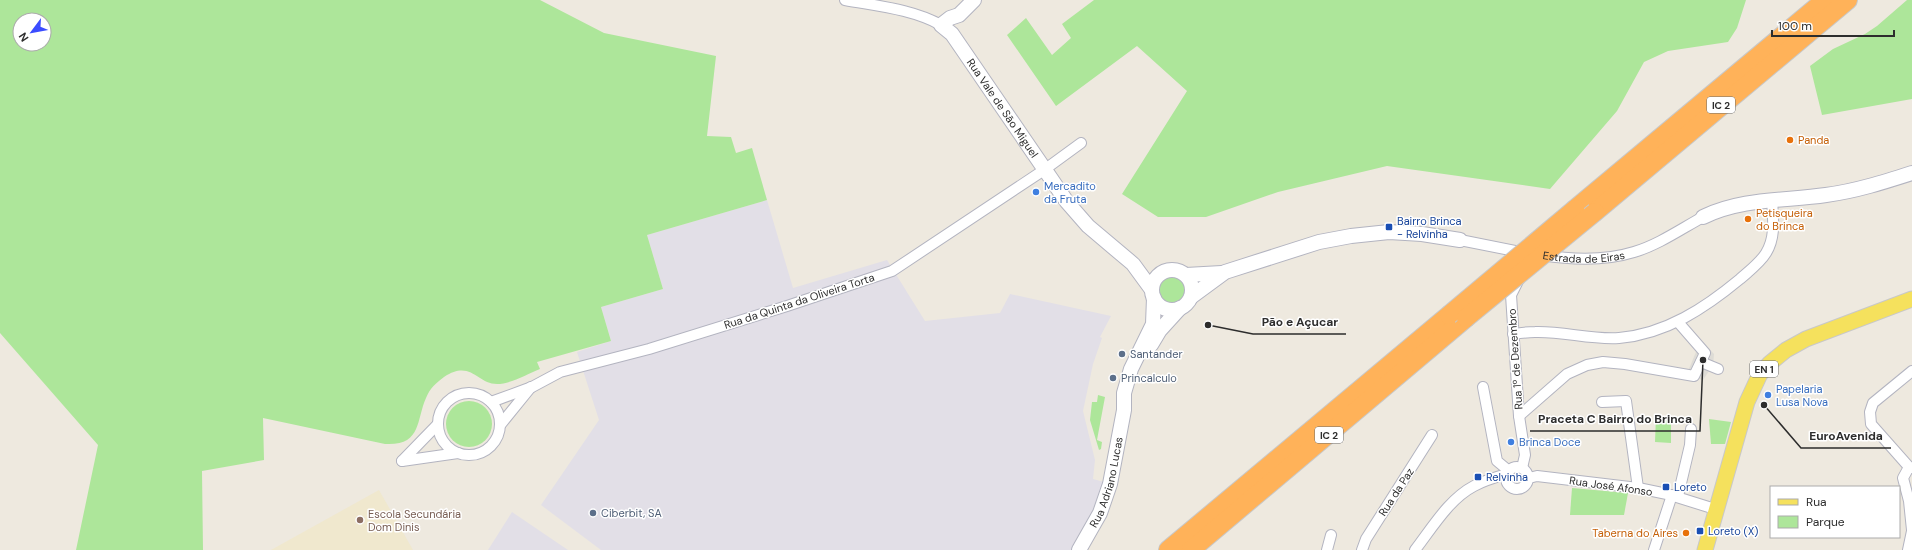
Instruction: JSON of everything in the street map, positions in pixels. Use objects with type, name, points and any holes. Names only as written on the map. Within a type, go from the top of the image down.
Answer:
[{"type":"highway","name":"IC 2","points":[[1193,544],[1449,315],[1825,0]]},
{"type":"highway","name":"IC 2","points":[[1168,550],[1193,544],[1595,212],[1848,0]]},
{"type":"highway","points":[[1160,550],[1193,544]]},
{"type":"main road","name":"EN 1","points":[[1705,550],[1715,509],[1747,402],[1760,374],[1770,363],[1786,350],[1806,339],[1912,299]]},
{"type":"street","points":[[845,0],[910,12],[927,18],[946,30],[950,18],[959,15],[974,0]]},
{"type":"street","name":"Rua Vale de São Miguel","points":[[946,30],[1067,202],[1088,226],[1133,264],[1153,294]]},
{"type":"street","name":"Rua da Quinta da Oliveira Torta","points":[[491,402],[532,387],[560,372],[671,342],[787,306],[892,271],[1044,170],[1081,142]]},
{"type":"street","name":"Estrada de Eiras","points":[[1186,275],[1225,272],[1320,242],[1351,236],[1389,232],[1422,234],[1532,254],[1564,258],[1591,259],[1619,256],[1647,247],[1703,217],[1731,206],[1772,200],[1827,195],[1874,186],[1912,173]]},
{"type":"street","points":[[1514,334],[1535,332],[1594,338],[1620,338],[1637,335],[1678,322],[1714,300],[1759,262],[1766,253],[1774,229],[1772,200]]},
{"type":"street","name":"Rua 1º de Dezembro","points":[[1522,468],[1525,455],[1520,416],[1511,295],[1532,254]]},
{"type":"street","name":"Rua Vale de São Miguel","points":[[1133,264],[1164,271]]},
{"type":"street","points":[[1176,270],[1186,275],[1192,285],[1191,297],[1185,305],[1180,308],[1168,309],[1158,303],[1153,294],[1155,279],[1164,271],[1176,270]]},
{"type":"street","name":"Estrada de Eiras","points":[[1191,297],[1225,272]]},
{"type":"street","name":"Rua Adriano Lucas","points":[[1079,550],[1100,513],[1110,484],[1124,410],[1124,393],[1131,369],[1152,324],[1153,294]]},
{"type":"street","name":"Rua Adriano Lucas","points":[[1124,410],[1152,342],[1168,320],[1180,308]]},
{"type":"street","points":[[1520,416],[1567,374],[1587,365],[1603,362],[1625,364],[1694,376],[1706,353],[1678,322]]},
{"type":"street","points":[[1701,362],[1718,369]]},
{"type":"street","points":[[1908,550],[1912,531],[1909,501],[1903,478],[1910,467],[1871,424],[1870,412],[1873,402],[1912,371]]},
{"type":"street","name":"Rua da Quinta da Oliveira Torta","points":[[501,424],[532,387]]},
{"type":"street","points":[[1483,387],[1497,461],[1508,472],[1508,483],[1511,487]]},
{"type":"street","points":[[475,393],[491,402],[498,412],[501,424],[498,436],[487,450],[470,455],[458,453],[402,461],[438,424],[443,407],[457,395],[475,393]]},
{"type":"street","points":[[1602,402],[1626,401],[1638,488]]},
{"type":"street","points":[[438,424],[444,442],[458,453]]},
{"type":"street","points":[[1654,550],[1675,495],[1690,445],[1691,430]]},
{"type":"street","name":"Rua da Paz","points":[[1362,550],[1366,539],[1432,435]]},
{"type":"street","points":[[1415,550],[1442,514],[1465,492],[1486,480],[1508,472],[1515,467],[1526,470],[1529,478],[1528,482],[1522,488],[1514,488],[1486,480]]},
{"type":"street","name":"Rua José Afonso","points":[[1529,478],[1537,476],[1638,488],[1675,495],[1715,509]]},
{"type":"street","points":[[1327,550],[1332,535]]},
{"type":"shaded area","points":[[767,200],[793,288],[887,260],[925,321],[1000,313],[1010,294],[1111,316],[1100,337],[1102,338],[1093,364],[1083,411],[1095,460],[1093,479],[1104,482],[1089,520],[1072,550],[601,550],[541,505],[599,420],[577,352],[611,341],[601,307],[663,289],[647,235]]},
{"type":"shaded area","points":[[1701,340],[1714,354],[1713,365],[1703,380],[1686,376]]},
{"type":"shaded area","name":"Escola Secundária Dom Dinis","points":[[379,490],[413,550],[271,550]]},
{"type":"shaded area","points":[[512,512],[568,550],[488,550]]},
{"type":"green space","points":[[0,0],[540,0],[604,33],[716,56],[707,136],[731,137],[736,153],[752,148],[767,200],[647,235],[663,289],[601,307],[611,341],[537,362],[540,369],[513,381],[502,384],[490,383],[467,371],[461,370],[453,372],[441,379],[429,391],[416,430],[406,441],[397,444],[385,444],[263,418],[264,460],[202,471],[203,550],[76,550],[98,445],[0,333]]},
{"type":"green space","points":[[1094,0],[1746,0],[1737,28],[1728,42],[1668,51],[1644,62],[1617,111],[1550,189],[1387,166],[1278,192],[1206,217],[1158,217],[1122,194],[1187,91],[1137,46],[1056,106],[1007,35],[1026,18],[1052,55],[1071,38],[1062,24]]},
{"type":"green space","points":[[1907,0],[1912,0],[1912,99],[1822,115],[1810,66],[1833,49],[1865,34],[1877,26]]},
{"type":"green space","points":[[1172,275],[1183,279],[1187,290],[1183,301],[1172,305],[1161,301],[1157,290],[1161,279]]},
{"type":"green space","points":[[1098,395],[1105,397],[1097,440],[1102,442],[1101,449],[1099,450],[1090,420],[1092,402],[1097,402]]},
{"type":"green space","points":[[464,401],[474,401],[486,407],[491,415],[491,433],[486,441],[478,446],[464,447],[456,444],[449,437],[446,429],[446,419],[449,411],[456,404]]},
{"type":"green space","points":[[1656,416],[1661,416],[1671,424],[1671,443],[1655,442]]},
{"type":"green space","points":[[1709,419],[1731,422],[1725,444],[1711,444]]},
{"type":"green space","points":[[1572,488],[1628,493],[1624,515],[1570,515]]},
{"type":"place","name":"Panda","points":[[1790,140]]},
{"type":"place","name":"Mercadito da Fruta","points":[[1036,192]]},
{"type":"place","name":"Petisqueira do Brinca","points":[[1748,219]]},
{"type":"place","name":"Bairro Brinca - Relvinha","points":[[1389,227]]},
{"type":"place","name":"Pão e Açucar","points":[[1208,325]]},
{"type":"place","name":"Santander","points":[[1122,354]]},
{"type":"place","name":"Praceta C Bairro do Brinca","points":[[1703,360]]},
{"type":"place","name":"Princalculo","points":[[1113,378]]},
{"type":"place","name":"Papelaria Lusa Nova","points":[[1768,395]]},
{"type":"place","name":"EuroAvenida","points":[[1764,405]]},
{"type":"place","name":"Brinca Doce","points":[[1511,442]]},
{"type":"place","name":"Relvinha","points":[[1478,477]]},
{"type":"place","name":"Loreto","points":[[1666,487]]},
{"type":"place","name":"Ciberbit, SA","points":[[593,513]]},
{"type":"place","name":"Escola Secundária Dom Dinis","points":[[360,520]]},
{"type":"place","name":"Loreto (X)","points":[[1700,531]]},
{"type":"place","name":"Taberna do Aires","points":[[1686,533]]}]
